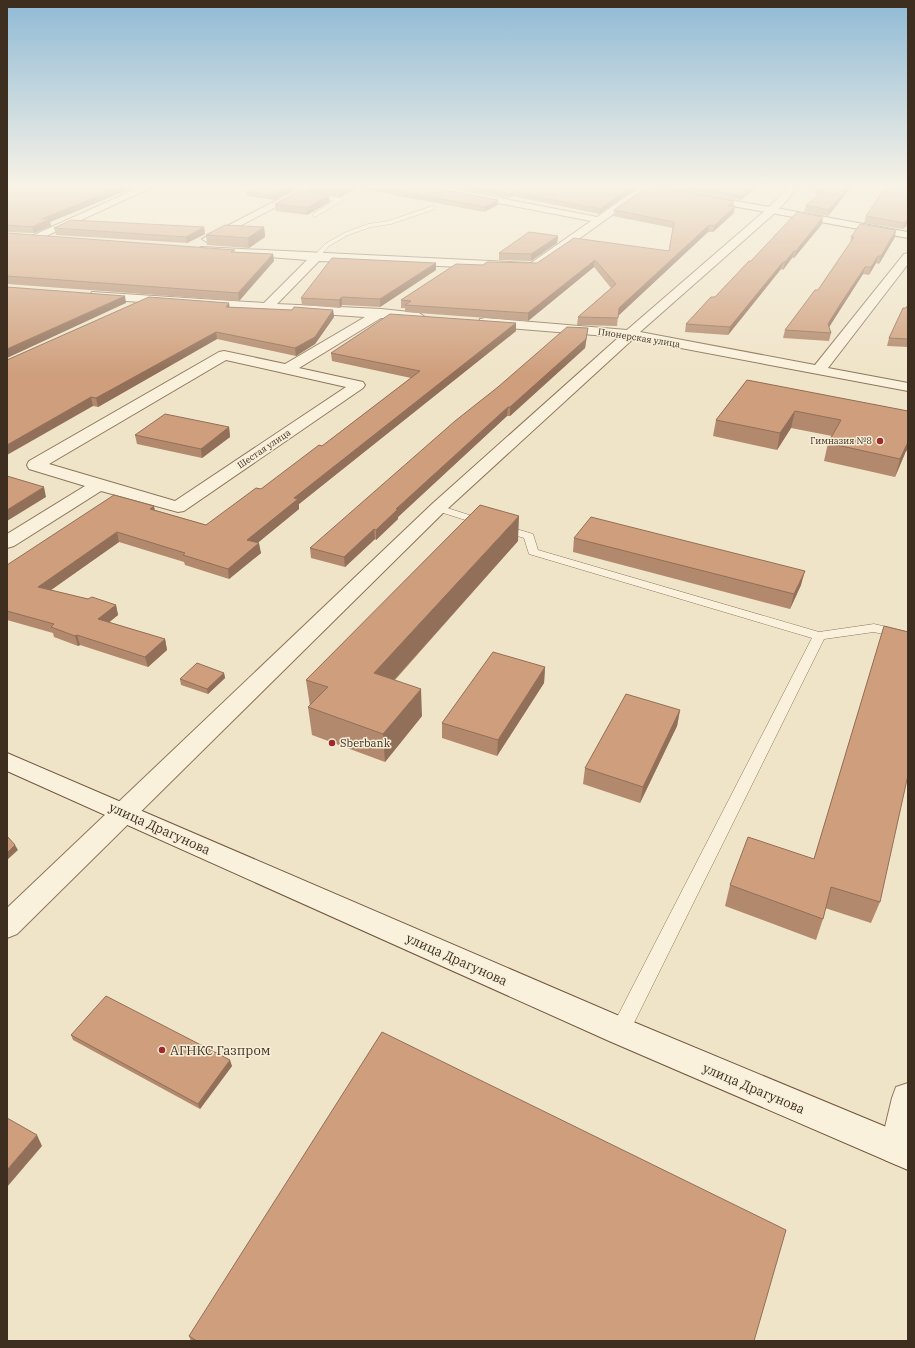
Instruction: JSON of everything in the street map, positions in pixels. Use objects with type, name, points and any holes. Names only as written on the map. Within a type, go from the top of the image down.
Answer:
[{"type":"street","points":[[214,248],[316,257],[533,267],[560,248]]},
{"type":"street","points":[[7,926],[438,508],[630,334],[729,248]]},
{"type":"street","points":[[819,370],[908,256]]},
{"type":"street","points":[[267,307],[316,257]]},
{"type":"street","points":[[439,276],[459,263]]},
{"type":"street","points":[[85,295],[434,318]]},
{"type":"street","points":[[126,309],[147,299]]},
{"type":"street","points":[[287,369],[400,302]]},
{"type":"street","name":"Пионерская улица","points":[[473,321],[630,334],[908,387]]},
{"type":"street","name":"Шестая улица","points":[[224,355],[358,385],[178,507],[99,485],[35,465],[224,355]]},
{"type":"street","points":[[7,542],[99,485]]},
{"type":"street","name":"улица Драгунова","points":[[7,762],[125,812],[620,1032],[903,1151]]},
{"type":"street","points":[[903,1151],[908,1098]]},
{"type":"lane","points":[[316,257],[325,248]]},
{"type":"lane","points":[[438,508],[529,536],[533,552],[819,636],[874,628],[908,636]]},
{"type":"lane","points":[[620,1032],[819,636]]},
{"type":"building","points":[[7,248],[207,248],[235,250],[231,252],[273,254],[238,293],[7,276]]},
{"type":"building","points":[[506,248],[540,248],[531,254],[499,253]]},
{"type":"building","points":[[559,248],[646,248],[669,251],[670,248],[684,248],[619,308],[618,318],[578,317],[616,284],[595,260],[528,313],[405,305],[411,301],[401,300],[456,264],[483,265],[487,262],[537,263]]},
{"type":"building","points":[[763,248],[798,248],[785,262],[783,262],[730,327],[686,324],[711,297],[715,297],[749,261],[751,261]]},
{"type":"building","points":[[847,248],[886,248],[881,256],[878,256],[871,267],[865,267],[841,303],[828,324],[831,333],[785,330],[815,290],[818,290]]},
{"type":"building","points":[[332,258],[436,263],[380,299],[342,297],[339,300],[301,298]]},
{"type":"building","points":[[7,287],[125,296],[7,349]]},
{"type":"building","points":[[149,297],[229,303],[226,307],[292,310],[294,307],[333,310],[315,337],[295,348],[216,332],[96,398],[91,397],[7,445],[7,360]]},
{"type":"building","points":[[908,305],[908,339],[889,338],[903,308],[906,308]]},
{"type":"building","points":[[390,314],[516,323],[294,498],[298,499],[247,540],[259,543],[228,569],[183,555],[185,553],[117,532],[38,587],[88,599],[92,597],[116,605],[98,619],[165,639],[145,657],[77,635],[75,636],[51,627],[54,624],[7,611],[7,565],[114,495],[154,506],[150,509],[206,525],[256,488],[261,489],[319,445],[322,446],[420,371],[331,353]]},
{"type":"building","points":[[567,327],[588,328],[586,339],[510,407],[508,407],[396,509],[398,509],[376,530],[374,529],[344,557],[310,548],[455,421],[498,387]]},
{"type":"building","points":[[747,380],[908,411],[908,442],[900,459],[828,443],[841,420],[795,411],[780,433],[716,420]]},
{"type":"building","points":[[165,414],[229,427],[201,449],[135,435]]},
{"type":"building","points":[[7,476],[44,487],[7,510]]},
{"type":"building","points":[[480,505],[519,516],[374,673],[421,689],[383,734],[308,707],[328,687],[306,680]]},
{"type":"building","points":[[591,517],[805,571],[794,594],[574,538]]},
{"type":"building","points":[[884,626],[908,632],[908,775],[880,902],[831,887],[823,919],[730,885],[748,837],[814,859]]},
{"type":"building","points":[[493,652],[545,667],[498,740],[442,723]]},
{"type":"building","points":[[197,663],[224,673],[207,689],[180,679]]},
{"type":"building","points":[[626,694],[680,710],[643,787],[585,768]]},
{"type":"building","points":[[7,836],[15,845],[7,853]]},
{"type":"building","points":[[106,996],[230,1060],[198,1104],[71,1035]]},
{"type":"building","points":[[382,1032],[786,1230],[754,1341],[197,1341],[189,1336]]},
{"type":"building","points":[[7,1118],[37,1135],[7,1170]]},
{"type":"place","name":"Гимназия №8","points":[[880,441]]},
{"type":"place","name":"Sberbank","points":[[332,743]]},
{"type":"place","name":"АГНКС Газпром","points":[[162,1050]]}]
